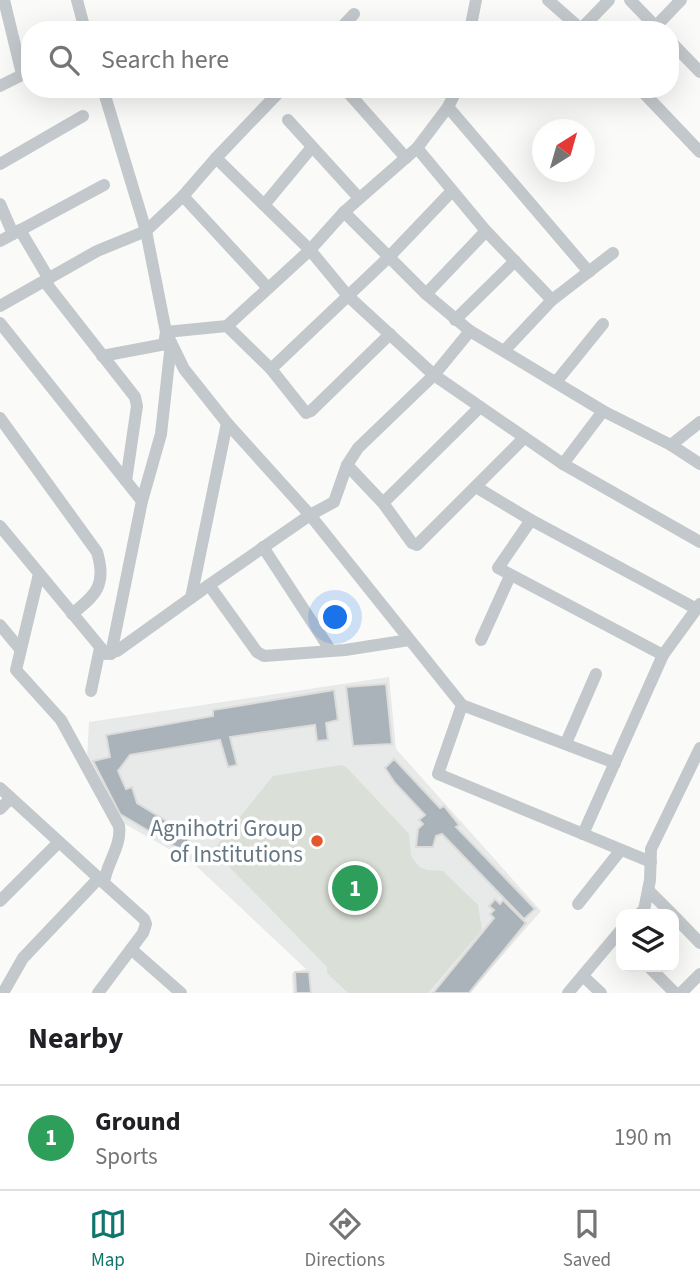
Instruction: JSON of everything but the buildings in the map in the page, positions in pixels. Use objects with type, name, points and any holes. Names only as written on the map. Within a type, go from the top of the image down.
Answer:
[{"type":"street","points":[[4,0],[4,18],[21,60]]},
{"type":"street","points":[[77,0],[83,21]]},
{"type":"street","points":[[472,21],[475,0]]},
{"type":"street","points":[[548,0],[573,21]]},
{"type":"street","points":[[589,21],[609,0]]},
{"type":"street","points":[[630,0],[651,21]]},
{"type":"street","points":[[664,21],[681,0]]},
{"type":"street","points":[[347,21],[354,14]]},
{"type":"street","points":[[679,50],[700,72]]},
{"type":"street","points":[[0,86],[21,75]]},
{"type":"street","points":[[91,691],[106,651],[141,499],[161,434],[162,342],[146,231],[106,98]]},
{"type":"street","points":[[0,306],[97,251],[146,231],[273,98]]},
{"type":"street","points":[[353,98],[406,158]]},
{"type":"street","points":[[103,355],[227,326],[310,250],[344,212],[416,148],[452,98]]},
{"type":"street","points":[[649,98],[700,152]]},
{"type":"street","points":[[448,107],[589,272]]},
{"type":"street","points":[[0,164],[83,116]]},
{"type":"street","points":[[288,120],[359,198]]},
{"type":"street","points":[[264,205],[312,147]]},
{"type":"street","points":[[416,148],[451,192],[552,300]]},
{"type":"street","points":[[216,158],[310,250],[348,296],[434,375],[563,464],[700,542]]},
{"type":"street","points":[[0,240],[104,185]]},
{"type":"street","points":[[271,369],[389,257],[451,192]]},
{"type":"street","points":[[183,195],[268,288]]},
{"type":"street","points":[[0,204],[47,281],[135,397],[137,406],[127,482]]},
{"type":"street","points":[[344,212],[426,294],[470,331],[603,411],[671,445],[700,464]]},
{"type":"street","points":[[426,294],[486,231]]},
{"type":"street","points":[[504,351],[552,300],[612,253]]},
{"type":"street","points":[[455,320],[514,261]]},
{"type":"street","points":[[0,323],[141,499]]},
{"type":"street","points":[[556,382],[603,324]]},
{"type":"street","points":[[227,326],[271,369],[303,411],[308,413],[390,334]]},
{"type":"street","points":[[106,651],[191,598],[310,515],[334,502],[347,465],[361,444],[434,375],[470,331]]},
{"type":"street","points":[[162,342],[227,423],[310,515],[462,705],[615,763]]},
{"type":"street","points":[[383,503],[480,407]]},
{"type":"street","points":[[563,464],[603,411]]},
{"type":"street","points":[[0,418],[97,552],[101,564],[97,592],[72,614]]},
{"type":"street","points":[[671,445],[700,422]]},
{"type":"street","points":[[191,598],[227,423]]},
{"type":"street","points":[[347,465],[383,503],[412,542],[418,545],[524,438]]},
{"type":"street","points":[[476,487],[531,520],[698,606],[663,656],[583,834]]},
{"type":"street","points":[[531,520],[497,567],[663,656]]},
{"type":"street","points":[[0,526],[106,651]]},
{"type":"street","points":[[263,547],[331,651]]},
{"type":"street","points":[[3,993],[23,958],[102,881],[120,832],[61,720],[18,673],[20,649],[39,574]]},
{"type":"street","points":[[481,640],[510,576]]},
{"type":"street","points":[[209,585],[260,655],[331,651],[410,640]]},
{"type":"street","points":[[0,625],[20,649]]},
{"type":"street","points":[[566,743],[596,674]]},
{"type":"street","points":[[462,705],[438,774],[651,862]]},
{"type":"street","points":[[644,909],[651,849],[700,748]]},
{"type":"street","points":[[0,788],[146,923],[143,933],[99,993]]},
{"type":"street","points":[[0,809],[11,798]]},
{"type":"street","points":[[0,901],[59,842]]},
{"type":"street","points":[[578,904],[620,851]]},
{"type":"street","points":[[648,890],[667,909]]},
{"type":"street","points":[[679,921],[700,943]]},
{"type":"street","points":[[568,993],[616,938]]},
{"type":"street","points":[[131,949],[181,993]]},
{"type":"street","points":[[654,972],[675,993]]},
{"type":"street","points":[[681,993],[700,974]]},
{"type":"street","points":[[583,976],[601,993]]},
{"type":"shaded area","name":"Agnihotri Group of Institutions","points":[[389,677],[396,749],[541,911],[470,993],[293,993],[292,973],[306,969],[192,862],[118,820],[87,760],[89,722]]},
{"type":"shaded area","points":[[341,765],[346,767],[409,834],[411,856],[419,867],[443,871],[478,905],[482,930],[428,993],[348,993],[327,973],[327,967],[213,850],[273,776]]},
{"type":"place","name":"Agnihotri Group of Institutions","points":[[317,841]]},
{"type":"place","name":"Ground","points":[[355,888]]}]
